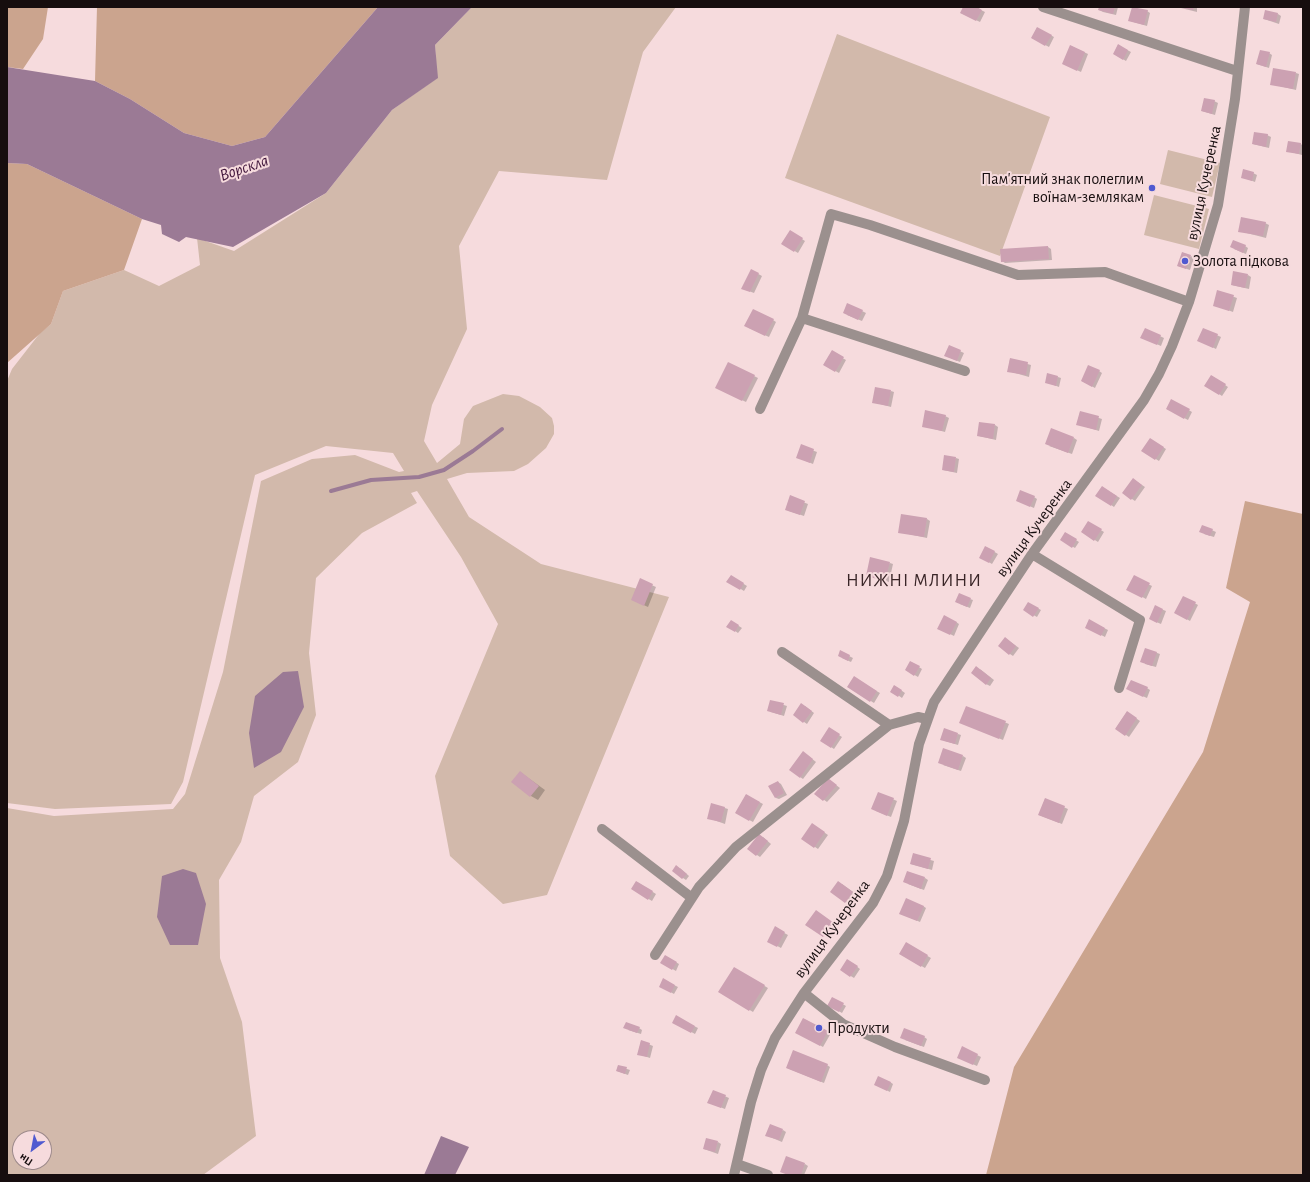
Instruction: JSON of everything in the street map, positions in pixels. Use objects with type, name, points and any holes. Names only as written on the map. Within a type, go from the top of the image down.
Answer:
[{"type":"street","points":[[1043,7],[1237,71]]},
{"type":"street","name":"вулиця Кучеренка","points":[[734,1175],[751,1102],[768,1053],[782,1026],[804,993],[873,903],[887,876],[899,840],[919,744],[934,702],[1032,554],[1144,400],[1159,374],[1189,302],[1218,205],[1231,128],[1245,7]]},
{"type":"street","points":[[760,409],[802,318],[831,214],[870,225],[1018,275],[1104,272],[1189,302]]},
{"type":"street","points":[[802,318],[965,371]]},
{"type":"street","points":[[1032,554],[1140,620],[1119,688]]},
{"type":"street","points":[[782,652],[889,725]]},
{"type":"street","points":[[655,955],[699,887],[736,847],[889,725],[918,717],[927,719]]},
{"type":"street","points":[[602,829],[692,898]]},
{"type":"street","points":[[804,993],[843,1024],[895,1047],[985,1080]]},
{"type":"street","points":[[737,1164],[768,1175]]},
{"type":"shaded area","points":[[7,7],[48,7],[43,39],[23,69],[7,67]]},
{"type":"shaded area","points":[[97,7],[378,7],[265,137],[232,146],[184,133],[130,99],[95,81]]},
{"type":"shaded area","points":[[472,7],[676,7],[643,52],[607,180],[499,171],[459,246],[467,329],[432,405],[424,441],[437,463],[460,444],[464,419],[473,406],[503,394],[519,396],[540,407],[552,418],[554,434],[546,448],[528,464],[514,471],[467,473],[447,479],[469,517],[541,564],[669,597],[547,895],[503,904],[450,856],[435,776],[498,624],[461,557],[417,491],[411,493],[417,503],[362,533],[316,578],[309,653],[316,715],[298,762],[254,796],[241,842],[219,880],[220,958],[242,1022],[256,1136],[203,1175],[7,1175],[7,808],[54,816],[173,809],[185,794],[223,672],[261,481],[312,459],[355,455],[399,472],[404,471],[393,453],[326,446],[255,475],[183,782],[171,804],[55,809],[7,803],[7,381],[12,369],[40,333],[51,324],[63,291],[124,270],[159,286],[200,265],[197,238],[234,251],[326,193],[392,110],[437,78],[435,45]]},
{"type":"shaded area","points":[[837,34],[1050,117],[1000,256],[785,178]]},
{"type":"shaded area","points":[[1168,150],[1220,163],[1212,197],[1160,184]]},
{"type":"shaded area","points":[[7,163],[27,164],[142,219],[124,270],[63,291],[51,324],[7,363]]},
{"type":"shaded area","points":[[1154,195],[1209,209],[1199,249],[1144,235]]},
{"type":"shaded area","points":[[1245,501],[1303,514],[1303,1175],[986,1175],[1014,1067],[1203,752],[1250,602],[1226,588]]},
{"type":"water","name":"Ворскла","points":[[378,7],[472,7],[435,45],[438,78],[392,110],[326,193],[233,247],[186,237],[179,242],[162,234],[161,225],[142,219],[27,164],[7,163],[7,67],[95,81],[130,99],[184,133],[232,146],[265,137]]},
{"type":"water","points":[[298,671],[304,707],[281,752],[254,768],[249,733],[255,696],[283,672]]},
{"type":"water","points":[[183,869],[196,873],[206,904],[198,945],[170,945],[157,917],[162,876]]},
{"type":"water","points":[[441,1136],[469,1147],[455,1175],[424,1175]]},
{"type":"building","points":[[963,7],[977,7],[982,10],[976,21],[960,13]]},
{"type":"building","points":[[1099,7],[1115,7],[1113,14],[1098,10]]},
{"type":"building","points":[[1132,7],[1148,10],[1144,25],[1128,21]]},
{"type":"building","points":[[1178,7],[1194,7],[1193,10]]},
{"type":"building","points":[[1265,10],[1278,13],[1276,22],[1263,19]]},
{"type":"building","points":[[1037,27],[1052,35],[1045,46],[1031,38]]},
{"type":"building","points":[[1118,44],[1128,50],[1123,60],[1113,54]]},
{"type":"building","points":[[1070,45],[1085,52],[1077,71],[1062,64]]},
{"type":"building","points":[[1260,50],[1270,52],[1266,67],[1256,64]]},
{"type":"building","points":[[1273,68],[1296,72],[1293,89],[1270,85]]},
{"type":"building","points":[[1204,98],[1215,100],[1212,114],[1201,111]]},
{"type":"building","points":[[1254,132],[1268,134],[1266,147],[1252,144]]},
{"type":"building","points":[[1288,141],[1301,143],[1299,154],[1286,152]]},
{"type":"building","points":[[1243,169],[1254,172],[1252,181],[1241,178]]},
{"type":"building","points":[[1241,217],[1266,222],[1263,236],[1238,232]]},
{"type":"building","points":[[790,230],[803,238],[794,252],[781,244]]},
{"type":"building","points":[[1233,240],[1246,245],[1243,253],[1230,247]]},
{"type":"building","points":[[1048,246],[1049,259],[1001,262],[1000,249]]},
{"type":"building","points":[[1182,252],[1191,255],[1186,269],[1177,266]]},
{"type":"building","points":[[751,269],[759,273],[750,292],[741,289]]},
{"type":"building","points":[[1233,271],[1248,274],[1245,288],[1231,285]]},
{"type":"building","points":[[1217,290],[1234,295],[1229,311],[1213,306]]},
{"type":"building","points":[[847,303],[863,310],[858,320],[843,313]]},
{"type":"building","points":[[753,309],[774,319],[765,336],[744,326]]},
{"type":"building","points":[[1145,328],[1161,335],[1157,345],[1140,338]]},
{"type":"building","points":[[1203,328],[1218,334],[1213,348],[1197,341]]},
{"type":"building","points":[[949,345],[961,350],[957,361],[944,356]]},
{"type":"building","points":[[832,350],[844,357],[835,372],[823,365]]},
{"type":"building","points":[[1010,358],[1028,362],[1026,375],[1007,372]]},
{"type":"building","points":[[728,362],[755,375],[742,401],[715,388]]},
{"type":"building","points":[[1088,365],[1100,370],[1092,387],[1081,381]]},
{"type":"building","points":[[1047,373],[1058,376],[1056,386],[1045,383]]},
{"type":"building","points":[[1211,375],[1226,384],[1219,395],[1204,386]]},
{"type":"building","points":[[875,387],[891,390],[888,406],[872,403]]},
{"type":"building","points":[[1171,399],[1190,409],[1184,419],[1166,409]]},
{"type":"building","points":[[925,410],[946,415],[942,431],[922,427]]},
{"type":"building","points":[[1080,411],[1099,416],[1096,430],[1076,425]]},
{"type":"building","points":[[979,422],[995,424],[993,439],[977,436]]},
{"type":"building","points":[[1051,428],[1074,437],[1068,453],[1045,444]]},
{"type":"building","points":[[1150,438],[1164,447],[1155,460],[1141,451]]},
{"type":"building","points":[[801,444],[814,449],[810,463],[796,458]]},
{"type":"building","points":[[944,455],[956,457],[954,472],[942,470]]},
{"type":"building","points":[[1133,478],[1142,485],[1131,500],[1122,493]]},
{"type":"building","points":[[1102,486],[1117,496],[1111,506],[1095,496]]},
{"type":"building","points":[[1020,490],[1035,496],[1030,507],[1016,501]]},
{"type":"building","points":[[790,495],[805,501],[800,515],[785,510]]},
{"type":"building","points":[[901,514],[927,518],[924,537],[898,533]]},
{"type":"building","points":[[1088,521],[1102,529],[1094,541],[1081,532]]},
{"type":"building","points":[[1202,525],[1213,529],[1210,536],[1199,532]]},
{"type":"building","points":[[1065,532],[1077,539],[1072,548],[1060,540]]},
{"type":"building","points":[[985,546],[995,551],[989,563],[979,558]]},
{"type":"building","points":[[870,557],[890,562],[885,581],[866,576]]},
{"type":"building","points":[[731,575],[744,583],[740,590],[726,582]]},
{"type":"building","points":[[1134,575],[1150,583],[1142,598],[1126,590]]},
{"type":"building","points":[[640,578],[653,584],[644,606],[631,600]]},
{"type":"building","points":[[959,593],[971,598],[967,607],[955,602]]},
{"type":"building","points":[[1183,596],[1196,602],[1187,620],[1174,613]]},
{"type":"building","points":[[1028,602],[1039,608],[1033,617],[1023,610]]},
{"type":"building","points":[[1155,605],[1163,609],[1157,623],[1149,619]]},
{"type":"building","points":[[944,615],[957,622],[950,635],[937,629]]},
{"type":"building","points":[[1089,619],[1105,628],[1101,636],[1085,628]]},
{"type":"building","points":[[731,620],[739,625],[735,632],[726,627]]},
{"type":"building","points":[[1005,637],[1016,646],[1009,655],[998,646]]},
{"type":"building","points":[[1145,648],[1157,652],[1152,666],[1140,662]]},
{"type":"building","points":[[840,650],[850,655],[848,661],[838,656]]},
{"type":"building","points":[[910,661],[920,666],[914,676],[905,670]]},
{"type":"building","points":[[976,666],[991,678],[986,685],[971,673]]},
{"type":"building","points":[[854,676],[877,691],[870,702],[847,687]]},
{"type":"building","points":[[1131,680],[1148,687],[1143,697],[1126,689]]},
{"type":"building","points":[[894,685],[902,690],[898,697],[890,692]]},
{"type":"building","points":[[770,700],[784,703],[781,715],[767,711]]},
{"type":"building","points":[[801,703],[812,711],[803,723],[793,715]]},
{"type":"building","points":[[966,706],[1006,721],[999,739],[959,723]]},
{"type":"building","points":[[1127,711],[1137,718],[1125,736],[1115,729]]},
{"type":"building","points":[[829,727],[840,734],[831,748],[820,741]]},
{"type":"building","points":[[944,728],[958,733],[955,744],[940,740]]},
{"type":"building","points":[[943,748],[963,755],[958,770],[938,763]]},
{"type":"building","points":[[803,751],[813,759],[800,778],[789,770]]},
{"type":"building","points":[[520,771],[539,786],[530,797],[511,782]]},
{"type":"building","points":[[828,778],[837,785],[823,801],[814,794]]},
{"type":"building","points":[[778,781],[784,793],[775,798],[768,786]]},
{"type":"building","points":[[878,792],[894,798],[887,816],[871,809]]},
{"type":"building","points":[[746,794],[760,802],[749,821],[735,813]]},
{"type":"building","points":[[1045,798],[1065,806],[1059,823],[1038,815]]},
{"type":"building","points":[[711,803],[725,807],[721,822],[707,819]]},
{"type":"building","points":[[812,823],[825,832],[814,848],[801,839]]},
{"type":"building","points":[[759,834],[768,841],[756,856],[747,849]]},
{"type":"building","points":[[913,853],[931,858],[928,869],[910,864]]},
{"type":"building","points":[[676,865],[687,874],[682,879],[672,871]]},
{"type":"building","points":[[907,871],[925,877],[921,889],[903,882]]},
{"type":"building","points":[[636,881],[653,891],[648,900],[631,889]]},
{"type":"building","points":[[838,881],[853,892],[845,903],[830,892]]},
{"type":"building","points":[[906,898],[924,906],[917,921],[899,914]]},
{"type":"building","points":[[816,910],[834,923],[823,937],[805,925]]},
{"type":"building","points":[[775,926],[785,932],[777,947],[767,942]]},
{"type":"building","points":[[906,942],[928,955],[921,967],[899,954]]},
{"type":"building","points":[[665,955],[677,962],[672,970],[660,963]]},
{"type":"building","points":[[847,959],[858,966],[850,977],[840,970]]},
{"type":"building","points":[[734,967],[765,985],[749,1011],[718,992]]},
{"type":"building","points":[[663,978],[675,985],[671,993],[659,987]]},
{"type":"building","points":[[832,997],[844,1003],[839,1012],[827,1006]]},
{"type":"building","points":[[676,1015],[695,1026],[691,1033],[672,1023]]},
{"type":"building","points":[[803,1018],[828,1031],[820,1046],[795,1033]]},
{"type":"building","points":[[626,1022],[640,1027],[637,1033],[623,1028]]},
{"type":"building","points":[[904,1028],[925,1036],[921,1046],[900,1038]]},
{"type":"building","points":[[641,1040],[650,1043],[647,1057],[637,1055]]},
{"type":"building","points":[[962,1046],[978,1054],[973,1065],[957,1058]]},
{"type":"building","points":[[793,1050],[828,1064],[821,1082],[786,1068]]},
{"type":"building","points":[[618,1065],[627,1067],[625,1074],[616,1071]]},
{"type":"building","points":[[878,1076],[891,1082],[887,1091],[874,1085]]},
{"type":"building","points":[[713,1090],[726,1095],[721,1108],[707,1103]]},
{"type":"building","points":[[770,1124],[783,1129],[779,1140],[765,1136]]},
{"type":"building","points":[[706,1138],[718,1141],[715,1152],[703,1149]]},
{"type":"building","points":[[786,1156],[805,1163],[801,1175],[788,1175],[780,1172]]},
{"type":"waterway","points":[[331,491],[371,480],[419,477],[444,470],[473,451],[502,429]]},
{"type":"place","name":"Пам'ятний знак полеглим воїнам-землякам","points":[[1152,188]]},
{"type":"place","name":"Золота підкова","points":[[1185,261]]},
{"type":"place","name":"Продукти","points":[[819,1028]]},
{"type":"district","name":"НИЖНІ МЛИНИ","points":[[914,581]]}]
